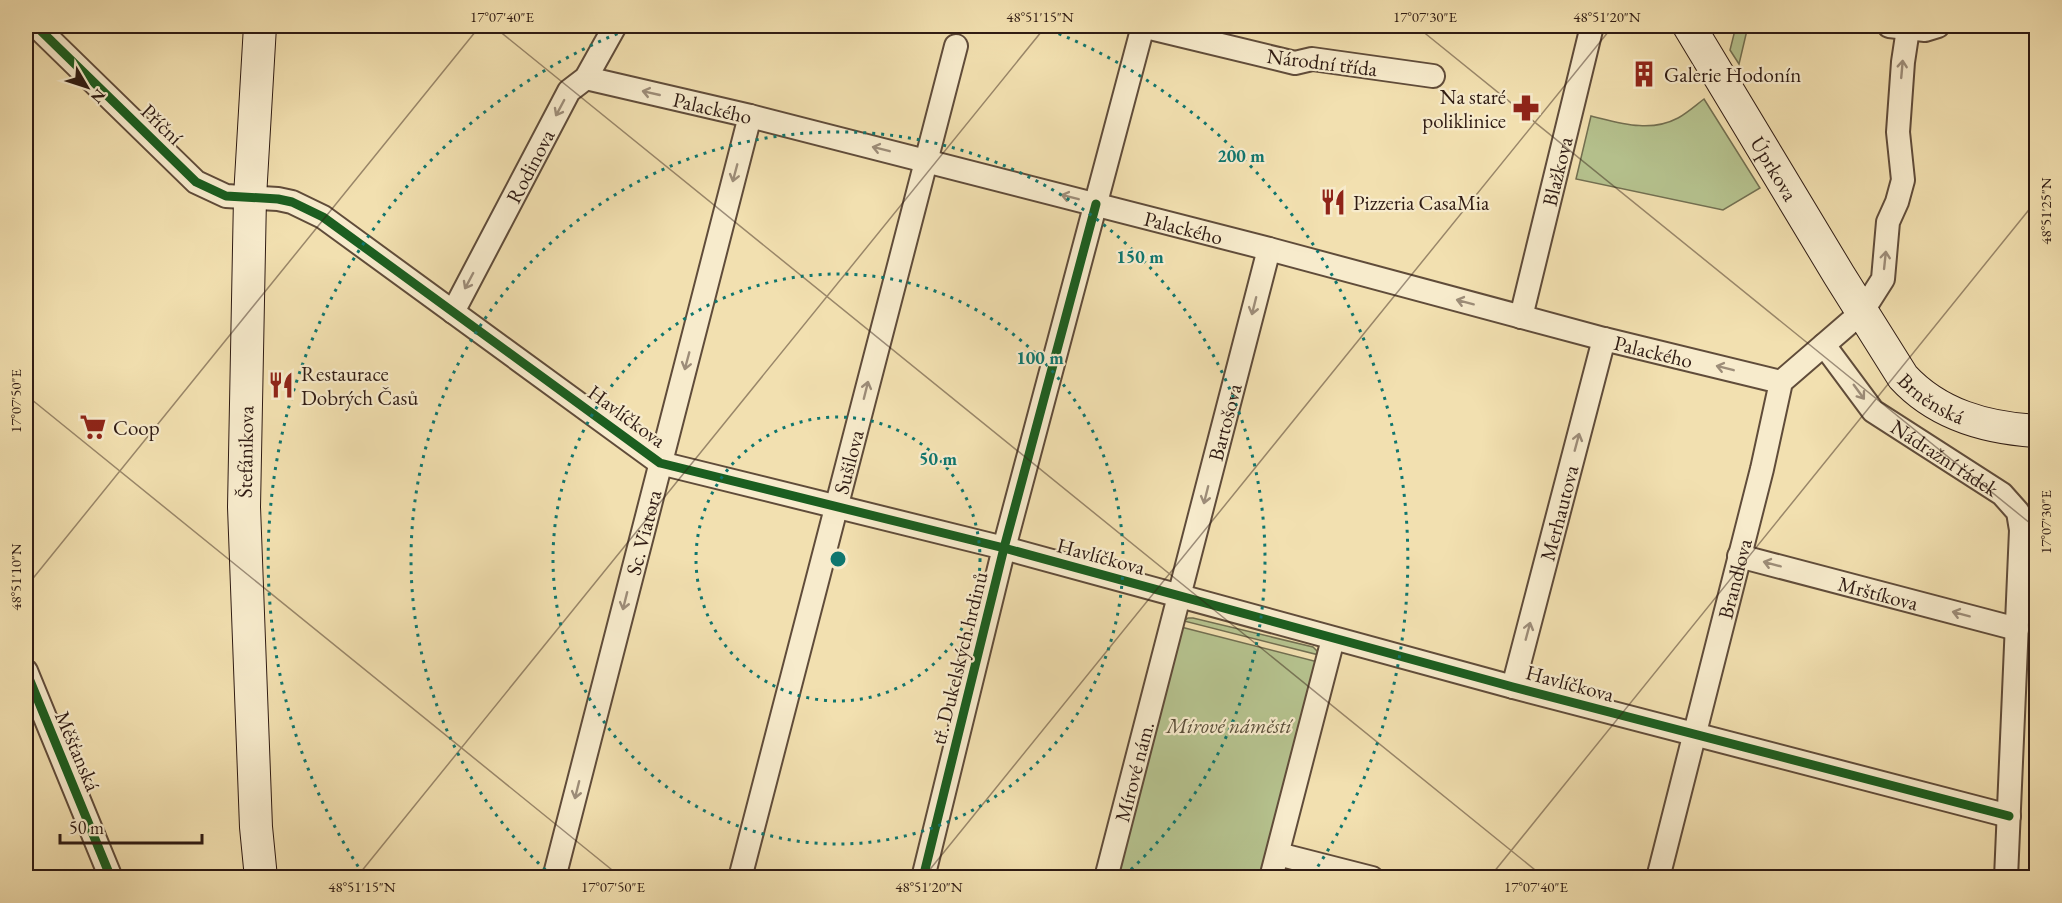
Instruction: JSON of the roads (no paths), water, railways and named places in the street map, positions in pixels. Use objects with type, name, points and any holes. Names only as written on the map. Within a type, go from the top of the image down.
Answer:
[{"type":"main road","name":"Štefánikova","points":[[260,26],[250,197],[244,507],[256,816],[261,878]]},
{"type":"main road","name":"Úprkova","points":[[1689,26],[1862,312]]},
{"type":"main road","name":"Brněnská","points":[[1862,312],[1903,377],[1936,405],[1963,418],[2037,431]]},
{"type":"street","name":"Příční","points":[[36,26],[196,182],[225,196],[250,197]]},
{"type":"street","name":"Rodinova","points":[[453,312],[569,92],[586,78],[615,26]]},
{"type":"street","name":"Národní třída","points":[[1143,26],[1295,63],[1312,59],[1433,76]]},
{"type":"street","name":"tř. Dukelských hrdinů","points":[[922,878],[1004,548],[1143,26]]},
{"type":"street","name":"Blažkova","points":[[1521,317],[1592,26]]},
{"type":"street","points":[[1781,382],[1862,312],[1876,294],[1883,279],[1888,222],[1903,180],[1898,132],[1902,62],[1898,27],[1925,30],[1938,26]]},
{"type":"street","name":"Sušilova","points":[[740,878],[956,46]]},
{"type":"street","name":"Palackého","points":[[586,78],[925,160],[1604,339],[1781,382]]},
{"type":"street","name":"Sc. Viatora","points":[[554,878],[750,116]]},
{"type":"street","name":"Havlíčkova","points":[[250,197],[292,202],[322,217],[660,463],[1004,548],[1333,639],[2009,816]]},
{"type":"street","name":"Bartošova","points":[[1180,596],[1269,249]]},
{"type":"street","name":"Merhautova","points":[[1513,687],[1604,339]]},
{"type":"street","name":"Nádražní řádek","points":[[1824,345],[1873,411],[2002,494],[2018,512],[2020,530],[2017,629],[2006,878]]},
{"type":"street","name":"Brandlova","points":[[1658,878],[1781,382]]},
{"type":"street","name":"Mrštíkova","points":[[1739,555],[2017,629]]},
{"type":"street","name":"Mírové nám.","points":[[1106,878],[1180,596]]},
{"type":"street","points":[[1271,878],[1333,639]]},
{"type":"street","name":"Měšťanská","points":[[26,671],[111,878]]},
{"type":"street","points":[[1278,854],[1372,878]]},
{"type":"place","name":"Galerie Hodonín","points":[[1644,74]]},
{"type":"place","name":"Na staré poliklinice","points":[[1526,108]]},
{"type":"place","name":"Pizzeria CasaMia","points":[[1333,202]]},
{"type":"place","name":"Restaurace Dobrých Časů","points":[[281,385]]},
{"type":"place","name":"Coop","points":[[93,427]]},
{"type":"park label","name":"Mírové náměstí","points":[[1229,725]]}]
